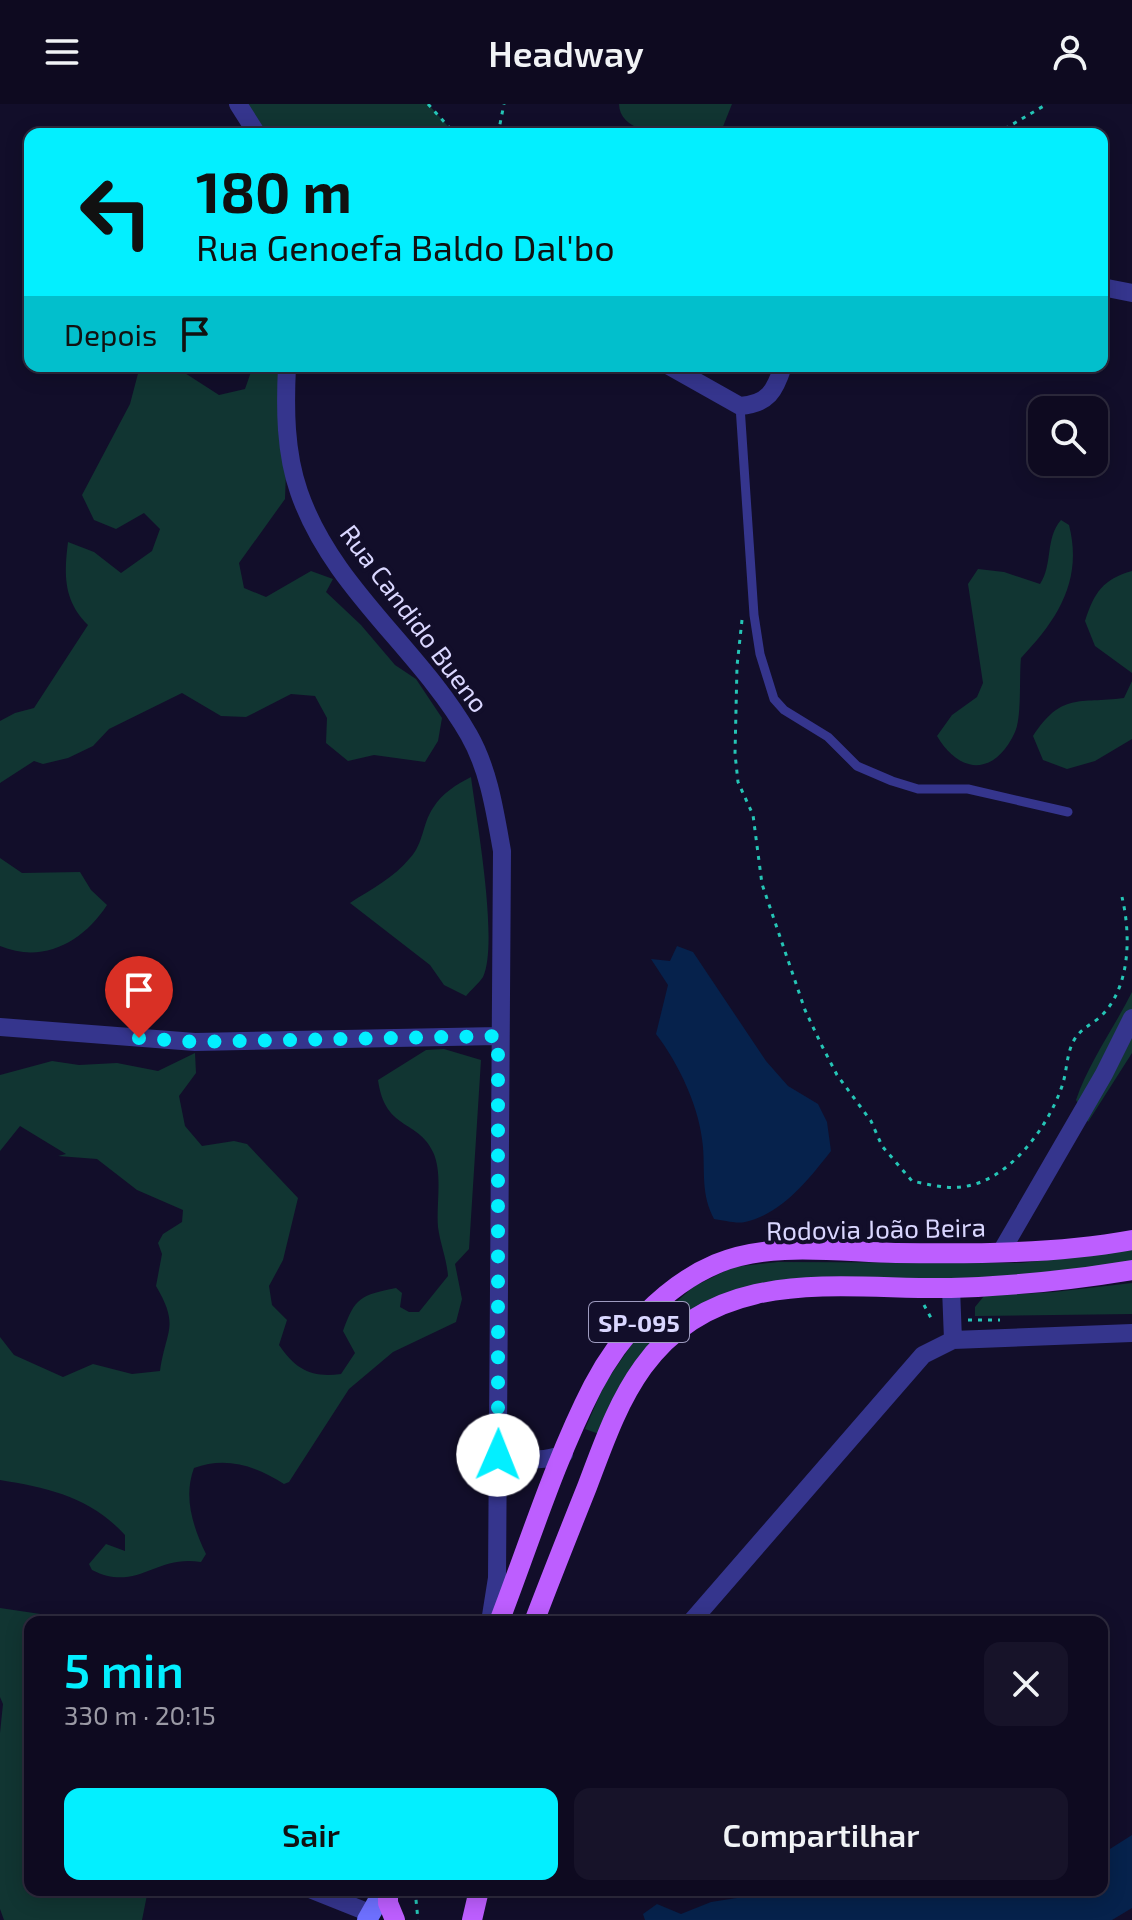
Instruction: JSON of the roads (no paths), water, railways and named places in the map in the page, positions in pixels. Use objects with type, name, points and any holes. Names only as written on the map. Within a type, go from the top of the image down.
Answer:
[{"type":"main road","name":"Rodovia João Beira","points":[[501,1616],[594,1385],[632,1329],[674,1289],[718,1263],[780,1251],[1001,1252],[1132,1240]]},
{"type":"main road","name":"SP-095","points":[[536,1616],[623,1399],[645,1365],[666,1342],[717,1307],[779,1287],[951,1288],[1083,1279],[1132,1270]]},
{"type":"main road","points":[[382,1917],[385,1896]]},
{"type":"street","points":[[238,104],[253,128]]},
{"type":"street","points":[[1108,288],[1132,293]]},
{"type":"street","name":"Rua Candido Bueno","points":[[287,372],[288,444],[299,493],[326,548],[362,599],[440,691],[463,726],[491,791],[502,851],[498,1036],[497,1578],[491,1616]]},
{"type":"street","points":[[680,372],[740,406],[765,401],[774,391],[781,372]]},
{"type":"street","points":[[1001,1252],[1104,1074],[1132,1018]]},
{"type":"street","points":[[0,1027],[195,1042],[498,1036]]},
{"type":"street","points":[[951,1288],[953,1340]]},
{"type":"street","points":[[696,1616],[923,1355],[953,1340],[1132,1333]]},
{"type":"street","points":[[499,1425],[511,1448],[526,1458],[545,1461],[564,1454]]},
{"type":"street","points":[[328,1896],[382,1917]]},
{"type":"lane","points":[[740,406],[751,589],[760,654],[774,699],[784,710],[828,737],[857,766],[918,789],[968,789],[1068,812]]},
{"type":"water","points":[[677,946],[693,952],[766,1061],[788,1086],[818,1104],[827,1122],[831,1151],[813,1173],[783,1203],[745,1222],[714,1219],[705,1192],[698,1117],[673,1059],[656,1034],[668,985],[651,959],[670,961]]},
{"type":"water","points":[[1132,1835],[1132,1908],[1112,1920],[645,1920],[643,1914],[657,1904],[681,1914],[711,1902],[750,1896],[1108,1896],[1108,1850]]}]
